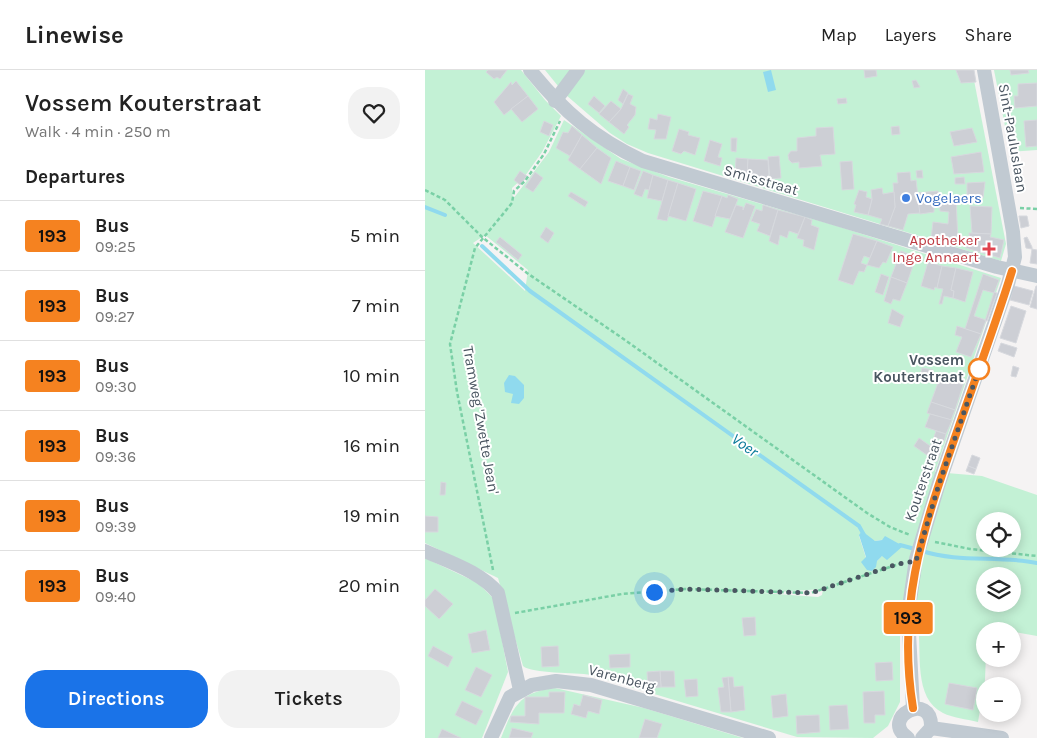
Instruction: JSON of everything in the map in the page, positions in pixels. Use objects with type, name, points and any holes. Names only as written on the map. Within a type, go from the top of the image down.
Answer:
[{"type":"street","name":"Smisstraat","points":[[530,70],[555,101],[567,112],[613,147],[643,161],[1012,271],[1037,276]]},
{"type":"street","points":[[555,101],[578,70]]},
{"type":"street","name":"Sint-Pauluslaan","points":[[984,70],[1014,240],[1015,256],[1012,271]]},
{"type":"street","name":"Kouterstraat","points":[[913,708],[908,614],[916,560],[921,540],[1012,271]]},
{"type":"street","points":[[425,551],[478,576],[492,586],[497,594],[504,616],[520,690],[506,702],[491,738]]},
{"type":"street","name":"Varenberg","points":[[520,690],[556,681],[579,683],[769,738]]},
{"type":"street","points":[[901,736],[901,717],[913,708],[927,713],[927,733],[1001,738]]},
{"type":"path","name":"Tramweg 'Zwette Jean'","points":[[492,586],[493,567],[457,392],[450,344],[473,255],[482,237],[512,203],[514,191],[525,181],[544,154],[567,112]]},
{"type":"path","points":[[425,190],[445,200],[482,237],[527,273],[625,340],[867,513],[890,527],[921,540],[970,549],[1037,556]]},
{"type":"path","points":[[504,616],[622,594],[685,589],[811,593],[898,564],[916,560]]},
{"type":"green space","points":[[425,70],[521,70],[545,100],[561,116],[542,152],[525,176],[512,188],[513,199],[549,152],[564,120],[621,159],[669,177],[837,226],[1001,278],[935,472],[982,476],[1037,495],[1037,636],[1021,633],[1021,622],[976,622],[976,667],[985,667],[985,677],[976,677],[976,722],[943,713],[933,706],[927,697],[921,674],[918,626],[900,626],[900,702],[888,726],[873,738],[797,737],[591,675],[528,669],[523,666],[498,578],[425,543]],"holes":[[[485,235],[528,270],[525,291],[473,243]],[[859,536],[875,541],[887,539],[895,542],[877,561],[866,558]],[[823,589],[822,595],[818,597],[762,593]]]},
{"type":"green space","points":[[545,70],[574,70],[558,86]]},
{"type":"green space","points":[[585,70],[972,70],[1006,244],[1001,261],[648,153],[627,144],[610,133],[566,95]]},
{"type":"green space","points":[[994,70],[1037,70],[1037,150],[1010,152]]},
{"type":"green space","points":[[425,558],[478,583],[494,599],[508,672],[482,738],[425,738]]},
{"type":"green space","points":[[555,688],[644,708],[743,738],[501,738],[509,718],[525,697],[543,690]]},
{"type":"water","points":[[771,70],[776,90],[768,92],[763,72]]},
{"type":"water","points":[[509,375],[515,376],[524,385],[524,398],[519,404],[511,403],[513,394],[505,392],[504,383]]},
{"type":"water","points":[[862,531],[875,541],[882,540],[885,536],[903,546],[887,560],[882,556],[872,571],[867,570],[861,562],[866,557],[859,535]]},
{"type":"building","points":[[488,70],[507,70],[500,79],[497,77],[494,79],[486,72]]},
{"type":"building","points":[[864,70],[876,70],[877,76],[865,78]]},
{"type":"building","points":[[956,70],[974,70],[976,82],[961,83]]},
{"type":"building","points":[[1010,70],[1028,70],[1029,73],[1011,75]]},
{"type":"building","points":[[916,80],[920,87],[914,88],[912,81]]},
{"type":"building","points":[[516,81],[528,96],[504,115],[494,102],[511,82],[512,85]]},
{"type":"building","points":[[1037,83],[1037,106],[1015,108],[1014,96],[1018,96],[1018,84]]},
{"type":"building","points":[[623,89],[628,93],[623,104],[618,100]]},
{"type":"building","points":[[628,94],[633,96],[630,104],[636,107],[635,115],[627,125],[629,127],[624,134],[609,122],[621,109]]},
{"type":"building","points":[[528,96],[538,109],[522,122],[511,109]]},
{"type":"building","points":[[594,96],[605,106],[599,113],[588,104]]},
{"type":"building","points":[[846,98],[847,103],[838,104],[837,99]]},
{"type":"building","points":[[611,101],[621,109],[609,122],[599,114]]},
{"type":"building","points":[[658,114],[671,117],[666,139],[654,139],[656,130],[648,129],[650,118],[657,120]]},
{"type":"building","points":[[1037,120],[1037,146],[1026,147],[1024,121]]},
{"type":"building","points":[[544,121],[553,125],[549,136],[540,132]]},
{"type":"building","points":[[572,126],[582,135],[570,156],[556,148],[563,132],[568,133]]},
{"type":"building","points":[[899,126],[900,134],[892,135],[891,127]]},
{"type":"building","points":[[833,127],[835,154],[820,155],[822,166],[799,168],[799,162],[792,163],[789,160],[788,155],[791,151],[797,151],[797,138],[816,136],[816,128]]},
{"type":"building","points":[[972,128],[977,142],[954,146],[950,132]]},
{"type":"building","points":[[679,129],[689,132],[688,135],[700,138],[695,155],[684,151],[681,154],[672,151]]},
{"type":"building","points":[[582,135],[597,148],[580,169],[568,160]]},
{"type":"building","points":[[731,138],[737,138],[736,152],[731,151]]},
{"type":"building","points":[[710,140],[722,144],[718,157],[722,158],[720,166],[704,161]]},
{"type":"building","points":[[597,148],[611,158],[601,184],[580,169]]},
{"type":"building","points":[[981,152],[984,172],[954,174],[951,157]]},
{"type":"building","points":[[779,156],[781,178],[770,179],[768,157]]},
{"type":"building","points":[[736,158],[748,159],[747,177],[735,176]]},
{"type":"building","points":[[748,159],[768,160],[769,178],[747,177]]},
{"type":"building","points":[[616,161],[630,167],[623,186],[608,181]]},
{"type":"building","points":[[852,161],[854,189],[842,190],[840,162]]},
{"type":"building","points":[[630,167],[641,171],[634,190],[623,186]]},
{"type":"building","points":[[922,170],[923,178],[917,178],[916,171]]},
{"type":"building","points":[[520,171],[527,176],[520,185],[514,180]]},
{"type":"building","points":[[643,171],[653,175],[649,190],[645,189],[642,197],[634,194]]},
{"type":"building","points":[[535,172],[543,178],[533,192],[525,187]]},
{"type":"building","name":"Vogelaers","points":[[910,172],[911,181],[916,180],[920,213],[908,214],[903,230],[888,226],[895,207],[893,183],[898,183],[897,173]]},
{"type":"building","points":[[653,175],[668,180],[662,201],[647,198]]},
{"type":"building","points":[[964,177],[965,184],[955,184],[955,178]]},
{"type":"building","points":[[668,180],[678,183],[667,221],[657,219]]},
{"type":"building","points":[[985,182],[983,198],[967,199],[967,183]]},
{"type":"building","points":[[678,183],[696,189],[686,221],[668,216]]},
{"type":"building","points":[[882,188],[883,194],[894,192],[895,207],[888,226],[880,224],[882,219],[868,215],[872,199],[871,190]]},
{"type":"building","points":[[859,190],[867,192],[866,197],[872,199],[868,215],[854,212],[856,205],[854,204]]},
{"type":"building","points":[[703,191],[722,196],[712,227],[693,221]]},
{"type":"building","points":[[938,191],[939,207],[934,207],[934,212],[920,214],[917,193]]},
{"type":"building","points":[[571,192],[588,202],[585,207],[568,196]]},
{"type":"building","points":[[728,195],[738,199],[730,219],[715,216],[722,196],[727,198]]},
{"type":"building","points":[[939,197],[956,199],[958,242],[931,239],[933,222],[948,224],[949,212],[940,211]]},
{"type":"building","points":[[746,203],[755,206],[743,238],[725,232],[736,205],[743,207],[743,210]]},
{"type":"building","points":[[763,205],[778,210],[770,236],[757,231],[760,224],[751,221],[756,209],[762,211]]},
{"type":"building","points":[[970,206],[992,207],[991,234],[972,233]]},
{"type":"building","points":[[778,210],[805,217],[798,234],[789,231],[787,238],[780,235],[778,245],[769,241]]},
{"type":"building","points":[[1019,216],[1027,216],[1029,226],[1021,228]]},
{"type":"building","points":[[805,217],[812,220],[811,225],[819,228],[814,250],[803,246],[804,240],[797,238]]},
{"type":"building","points":[[546,227],[554,233],[548,243],[540,237]]},
{"type":"building","points":[[969,233],[991,234],[990,237],[1004,240],[1000,258],[966,248],[966,240],[970,240]]},
{"type":"building","points":[[853,234],[877,241],[870,258],[864,256],[861,263],[867,265],[864,272],[859,271],[853,285],[838,280]]},
{"type":"building","points":[[500,237],[522,255],[518,260],[496,242]]},
{"type":"building","points":[[1027,237],[1032,249],[1026,248],[1024,238]]},
{"type":"building","points":[[877,241],[893,247],[886,263],[883,262],[879,268],[867,265]]},
{"type":"building","points":[[1032,249],[1037,250],[1037,264],[1030,263]]},
{"type":"building","points":[[901,251],[916,257],[907,283],[891,277]]},
{"type":"building","points":[[928,262],[942,266],[937,288],[935,287],[934,290],[921,286]]},
{"type":"building","points":[[942,266],[956,268],[951,290],[954,291],[953,298],[944,296],[942,304],[939,304],[943,289],[937,288]]},
{"type":"building","points":[[956,268],[973,272],[965,302],[953,298],[954,291],[951,290]]},
{"type":"building","points":[[881,274],[889,277],[883,295],[875,292]]},
{"type":"building","points":[[983,274],[999,280],[994,293],[983,290],[974,316],[986,320],[981,334],[965,329]]},
{"type":"building","points":[[891,277],[907,283],[900,301],[893,299],[891,304],[884,301]]},
{"type":"building","points":[[1014,286],[1033,291],[1029,305],[1010,300]]},
{"type":"building","points":[[1037,286],[1037,309],[1030,307]]},
{"type":"building","points":[[994,292],[997,293],[987,321],[985,321]]},
{"type":"building","points":[[1011,306],[1026,311],[1016,343],[1000,338]]},
{"type":"building","points":[[892,309],[904,316],[900,327],[888,323]]},
{"type":"building","points":[[957,326],[981,334],[971,357],[956,352],[962,337],[955,335]]},
{"type":"building","points":[[1001,343],[1017,348],[1014,357],[998,351]]},
{"type":"building","points":[[1013,366],[1019,368],[1016,377],[1011,376]]},
{"type":"building","points":[[922,368],[933,370],[931,374],[926,373],[925,378],[920,376]]},
{"type":"building","points":[[949,374],[965,379],[963,385],[947,379]]},
{"type":"building","points":[[947,379],[963,385],[955,410],[931,402],[939,380],[945,384]]},
{"type":"building","points":[[931,402],[955,410],[951,420],[927,413]]},
{"type":"building","points":[[930,414],[952,420],[946,434],[925,427]]},
{"type":"building","points":[[936,431],[946,434],[944,441],[934,437]]},
{"type":"building","points":[[919,438],[940,453],[937,462],[914,446]]},
{"type":"building","points":[[932,442],[939,446],[937,451],[930,446]]},
{"type":"building","points":[[972,455],[980,458],[976,469],[968,466]]},
{"type":"building","points":[[968,466],[976,469],[974,474],[966,471]]},
{"type":"building","points":[[441,482],[446,483],[445,495],[440,495]]},
{"type":"building","points":[[425,516],[438,517],[438,532],[425,532]]},
{"type":"building","points":[[435,589],[453,604],[439,619],[425,606],[425,600]]},
{"type":"building","points":[[755,617],[756,635],[744,636],[742,618]]},
{"type":"building","points":[[486,630],[490,650],[472,653],[468,634]]},
{"type":"building","points":[[433,646],[453,657],[448,667],[428,656]]},
{"type":"building","points":[[558,646],[559,666],[542,667],[541,647]]},
{"type":"building","points":[[630,654],[630,667],[610,668],[609,655]]},
{"type":"building","points":[[892,662],[893,680],[876,681],[875,663]]},
{"type":"building","points":[[476,667],[492,675],[481,697],[465,690]]},
{"type":"building","points":[[660,671],[674,671],[675,687],[661,687]]},
{"type":"building","points":[[660,671],[661,687],[648,688],[647,672]]},
{"type":"building","points":[[728,677],[733,677],[734,687],[743,686],[745,710],[731,712]]},
{"type":"building","points":[[728,677],[731,712],[721,712],[718,688],[724,687],[722,678]]},
{"type":"building","points":[[697,679],[698,696],[686,697],[684,680]]},
{"type":"building","points":[[949,683],[976,688],[973,710],[945,704]]},
{"type":"building","points":[[884,691],[885,715],[875,715],[875,723],[864,723],[863,692]]},
{"type":"building","points":[[549,692],[565,692],[564,713],[539,713],[539,724],[510,722],[511,716],[525,716],[525,697],[549,697]]},
{"type":"building","points":[[786,694],[788,716],[773,718],[771,696]]},
{"type":"building","points":[[583,695],[602,700],[599,714],[588,711],[586,718],[571,714],[574,704],[580,706]]},
{"type":"building","points":[[462,701],[483,711],[476,725],[455,715]]},
{"type":"building","points":[[847,705],[849,729],[830,730],[829,706]]},
{"type":"building","points":[[819,715],[820,732],[797,734],[796,716]]},
{"type":"building","points":[[645,719],[662,724],[657,738],[639,738]]},
{"type":"building","points":[[512,728],[533,733],[531,738],[509,738]]},
{"type":"building","points":[[442,729],[461,738],[438,738]]},
{"type":"waterway","name":"Voer","points":[[425,207],[445,215]]},
{"type":"waterway","name":"Voer","points":[[482,246],[530,291],[859,526],[864,535]]},
{"type":"waterway","name":"Voer","points":[[900,545],[915,549]]},
{"type":"waterway","name":"Voer","points":[[922,551],[950,557],[1008,559],[1037,563]]},
{"type":"bus line","name":"193","points":[[913,708],[908,614],[916,558],[939,484],[1012,271]]},
{"type":"place","name":"Vogelaers","points":[[906,198]]},
{"type":"place","name":"Apotheker Inge Annaert","points":[[989,249]]},
{"type":"place","name":"Vossem Kouterstraat","points":[[979,369]]},
{"type":"route","points":[[654,592],[685,589],[811,593],[819,592],[898,564],[916,561],[921,538],[979,369]]}]
